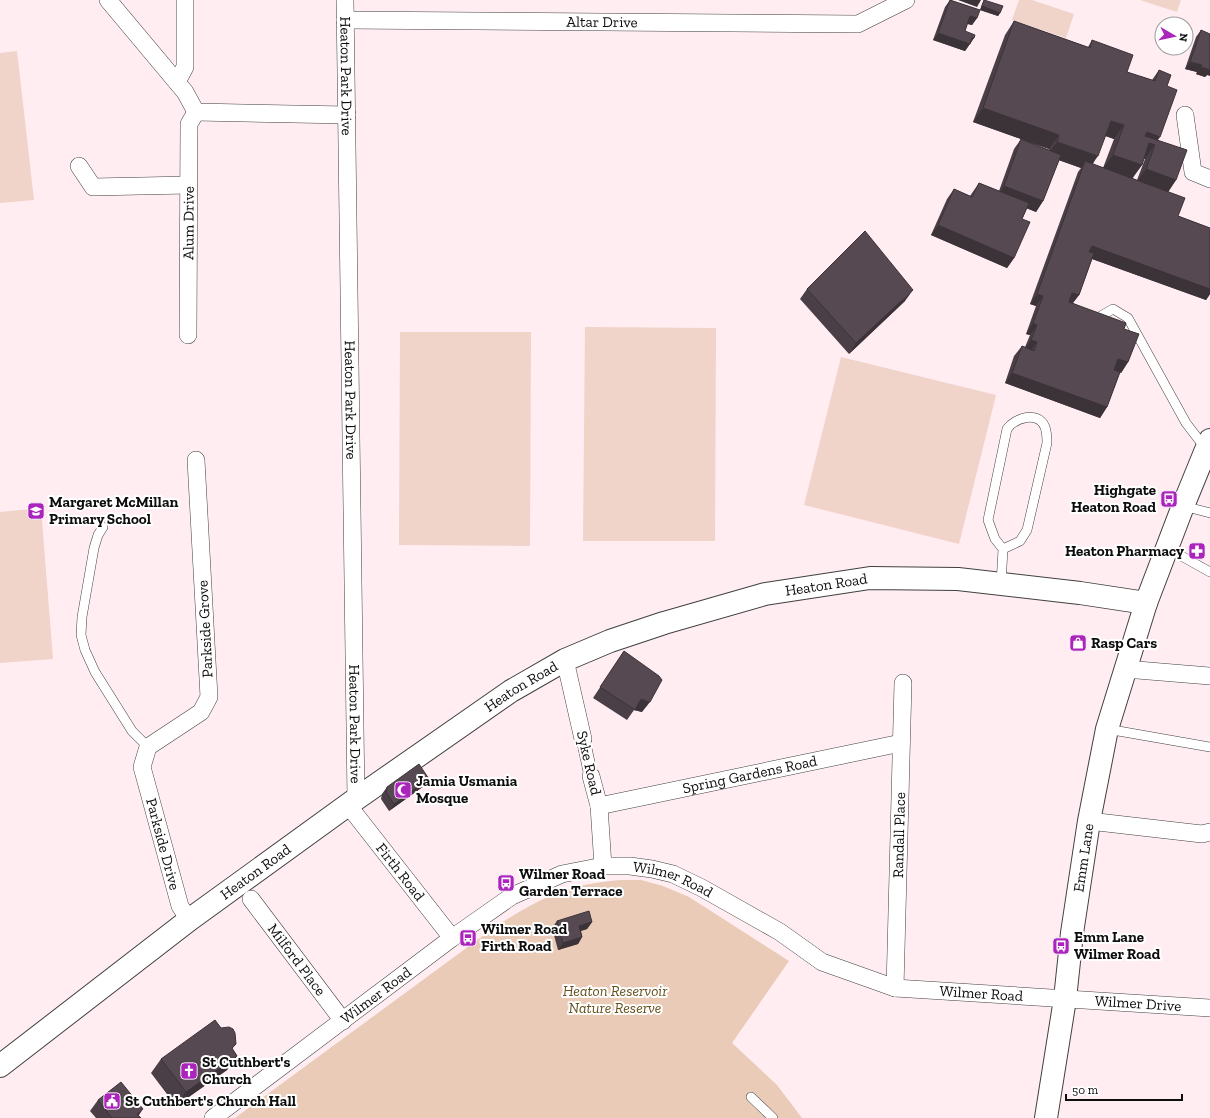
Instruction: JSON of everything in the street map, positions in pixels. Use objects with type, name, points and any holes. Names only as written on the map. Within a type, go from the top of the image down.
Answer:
[{"type":"street","points":[[108,0],[186,92],[196,112],[346,114]]},
{"type":"street","points":[[177,82],[185,67],[185,0]]},
{"type":"street","name":"Heaton Park Drive","points":[[344,0],[352,802]]},
{"type":"street","name":"Altar Drive","points":[[345,20],[858,24],[906,0]]},
{"type":"street","name":"Alum Drive","points":[[188,335],[189,124],[196,112]]},
{"type":"street","points":[[1186,115],[1193,172],[1210,179]]},
{"type":"street","points":[[79,166],[93,187],[188,185]]},
{"type":"street","name":"Emm Lane","points":[[1046,1118],[1065,999],[1072,933],[1089,821],[1107,729],[1146,602],[1208,445]]},
{"type":"street","name":"Parkside Grove","points":[[148,747],[201,712],[209,697],[196,460]]},
{"type":"street","name":"Heaton Road","points":[[0,1066],[189,920],[352,802],[511,691],[565,660],[610,641],[664,623],[765,594],[870,578],[958,580],[1094,594],[1146,602]]},
{"type":"street","name":"Syke Road","points":[[565,660],[599,806],[603,866]]},
{"type":"street","points":[[1125,670],[1210,676]]},
{"type":"street","name":"Randall Place","points":[[895,988],[903,683]]},
{"type":"street","name":"Spring Gardens Road","points":[[599,806],[901,743]]},
{"type":"street","name":"Parkside Drive","points":[[148,747],[142,767],[180,906],[189,920]]},
{"type":"street","name":"Firth Road","points":[[352,802],[452,938]]},
{"type":"street","points":[[1089,821],[1202,834],[1210,832]]},
{"type":"street","name":"Wilmer Road","points":[[213,1118],[452,938],[512,896],[562,874],[603,866],[630,866],[673,874],[702,888],[780,932],[822,962],[895,988],[1065,999]]},
{"type":"street","name":"Milford Place","points":[[251,899],[343,1021]]},
{"type":"street","name":"Wilmer Drive","points":[[1065,999],[1210,1008]]},
{"type":"lane","points":[[1099,317],[1113,309],[1128,318],[1186,424],[1208,445]]},
{"type":"lane","points":[[1001,584],[1003,549],[995,539],[988,520],[1007,429],[1011,424],[1021,418],[1034,418],[1040,420],[1045,426],[1047,443],[1027,530],[1020,541],[1003,549]]},
{"type":"lane","points":[[1183,506],[1210,514]]},
{"type":"lane","points":[[103,528],[98,535],[94,548],[82,617],[81,635],[85,650],[95,672],[132,731],[148,747]]},
{"type":"lane","points":[[1167,548],[1210,572]]},
{"type":"lane","points":[[1107,729],[1210,747]]},
{"type":"lane","points":[[751,1097],[773,1118]]},
{"type":"green space","name":"Heaton Reservoir Nature Reserve","points":[[621,880],[641,880],[663,886],[689,897],[789,961],[732,1043],[777,1085],[802,1118],[235,1118],[495,927],[511,917],[555,894],[585,885]]},
{"type":"shaded area","points":[[1019,0],[1032,0],[1074,14],[1066,38],[1012,20]]},
{"type":"shaded area","points":[[1140,0],[1181,0],[1177,12]]},
{"type":"shaded area","points":[[17,51],[34,200],[0,203],[0,53]]},
{"type":"shaded area","points":[[585,327],[716,328],[715,541],[583,541]]},
{"type":"shaded area","points":[[400,332],[531,332],[530,546],[399,545]]},
{"type":"shaded area","points":[[841,357],[996,395],[959,544],[804,505]]},
{"type":"shaded area","points":[[41,508],[53,659],[0,663],[0,512]]},
{"type":"building","points":[[950,0],[980,10],[977,18],[970,16],[965,31],[975,35],[970,44],[938,33]]},
{"type":"building","points":[[984,0],[1003,6],[1000,13],[982,6]]},
{"type":"building","points":[[1014,21],[1090,48],[1092,40],[1133,55],[1127,72],[1155,81],[1159,70],[1171,75],[1167,86],[1177,90],[1160,137],[1147,132],[1145,136],[1187,150],[1176,180],[1146,169],[1155,145],[1149,143],[1142,165],[1113,155],[1124,125],[1111,121],[1098,156],[1057,142],[1059,135],[983,108]]},
{"type":"building","points":[[1201,30],[1210,34],[1210,70],[1201,67],[1202,65],[1190,62],[1192,56],[1194,56],[1194,50]]},
{"type":"building","points":[[1021,139],[1061,155],[1043,201],[1004,186]]},
{"type":"building","points":[[1085,161],[1185,198],[1178,216],[1210,228],[1210,289],[1092,246],[1089,252],[1094,253],[1079,295],[1072,293],[1069,302],[1126,323],[1124,329],[1139,334],[1128,362],[1118,359],[1114,370],[1120,372],[1107,407],[1012,373],[1022,346],[1034,351],[1037,342],[1031,340],[1037,325],[1033,323],[1043,296],[1037,294]]},
{"type":"building","points":[[979,183],[1029,203],[1022,219],[1030,222],[1014,258],[938,225],[954,189],[972,197]]},
{"type":"building","points":[[865,231],[913,290],[856,343],[807,289]]},
{"type":"building","points":[[624,651],[659,676],[662,680],[650,702],[641,699],[635,710],[600,687]]},
{"type":"building","name":"Jamia Usmania Mosque","points":[[419,764],[429,779],[394,804],[386,792],[387,787]]},
{"type":"building","points":[[589,911],[592,922],[579,926],[582,937],[563,943],[557,921]]},
{"type":"building","name":"St Cuthbert's Church","points":[[215,1020],[221,1028],[229,1027],[233,1029],[236,1044],[232,1048],[237,1056],[186,1092],[161,1059]]},
{"type":"building","points":[[121,1082],[143,1109],[137,1114],[141,1118],[112,1118],[98,1100]]},
{"type":"place","name":"Highgate Heaton Road","points":[[1169,499]]},
{"type":"place","name":"Margaret McMillan Primary School","points":[[36,511]]},
{"type":"place","name":"Heaton Pharmacy","points":[[1197,551]]},
{"type":"place","name":"Rasp Cars","points":[[1078,643]]},
{"type":"place","name":"Jamia Usmania Mosque","points":[[403,790]]},
{"type":"place","name":"Wilmer Road Garden Terrace","points":[[506,883]]},
{"type":"place","name":"Wilmer Road Firth Road","points":[[468,938]]},
{"type":"place","name":"Emm Lane Wilmer Road","points":[[1061,946]]},
{"type":"place","name":"St Cuthbert's Church","points":[[189,1071]]},
{"type":"place","name":"St Cuthbert's Church Hall","points":[[112,1101]]}]
